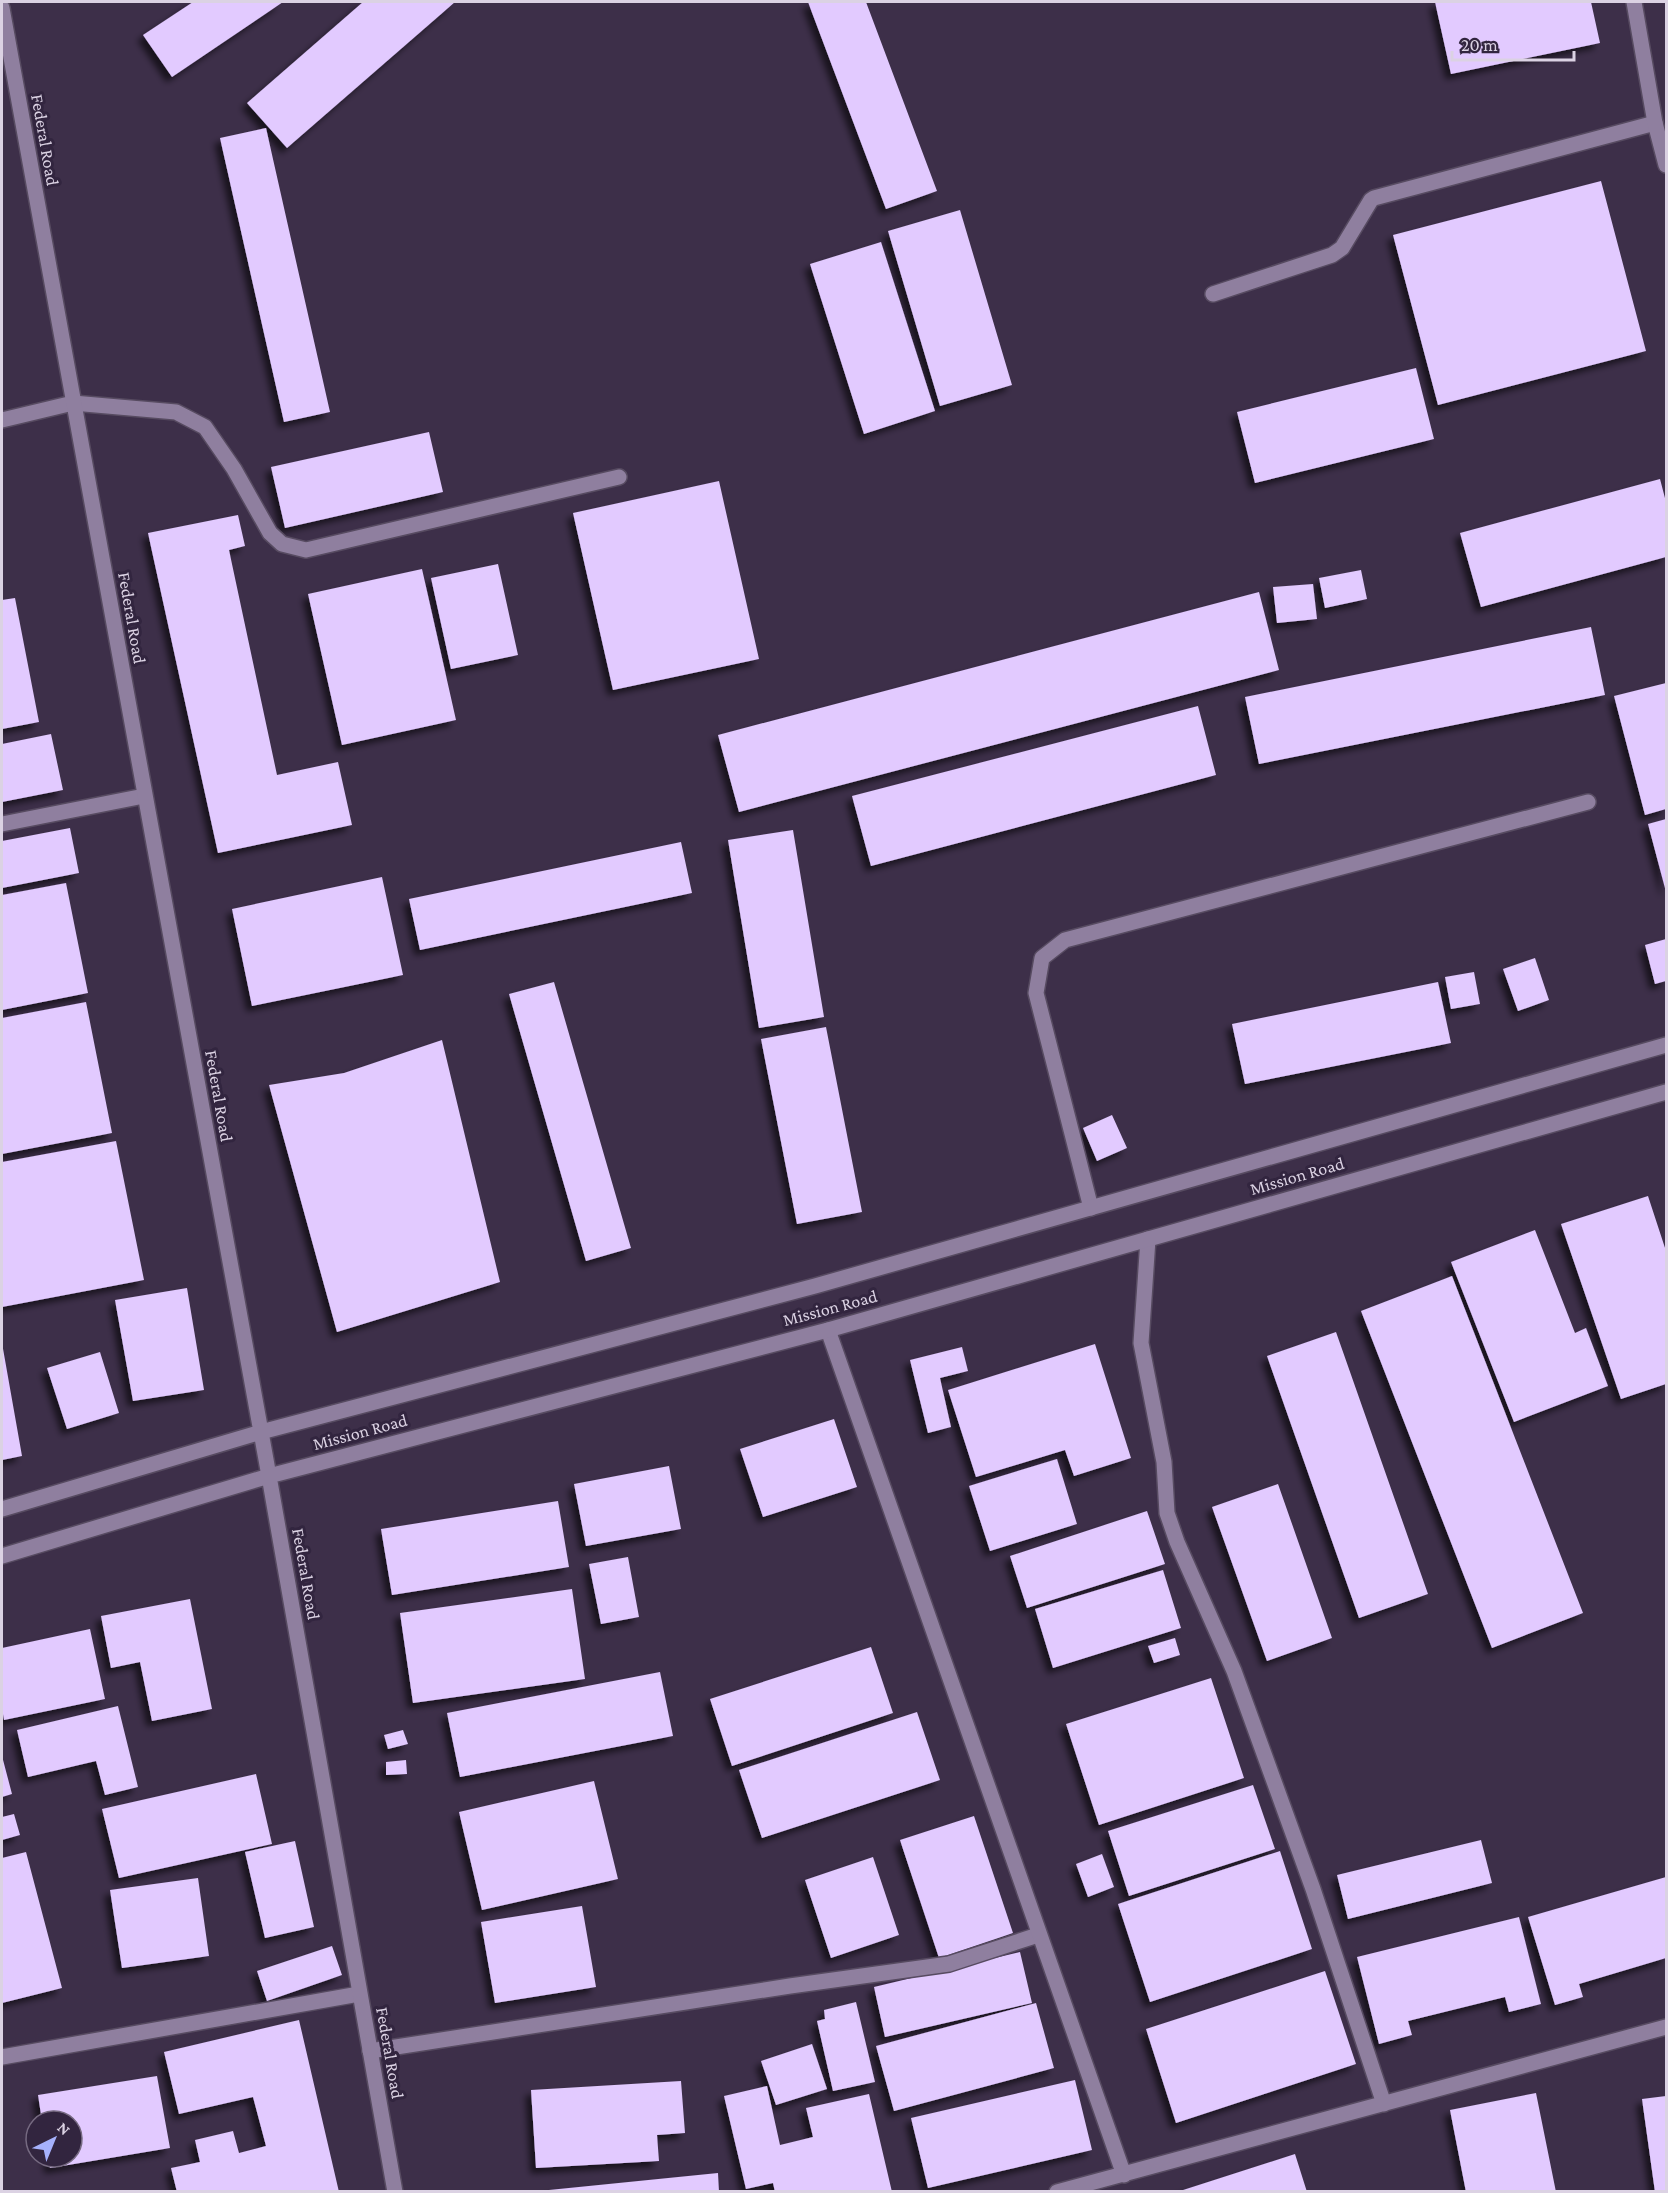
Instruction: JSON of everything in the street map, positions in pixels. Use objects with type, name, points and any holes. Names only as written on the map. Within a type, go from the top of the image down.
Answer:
[{"type":"street","points":[[1634,2],[1655,123],[1666,165]]},
{"type":"street","name":"Federal Road","points":[[2,8],[269,1476],[395,2192]]},
{"type":"street","points":[[1213,294],[1332,255],[1342,248],[1374,198],[1655,123]]},
{"type":"street","points":[[2,420],[73,403],[176,411],[205,427],[234,469],[270,533],[282,544],[306,550],[619,477]]},
{"type":"street","points":[[2,824],[144,796]]},
{"type":"street","points":[[1091,1208],[1036,993],[1042,958],[1065,940],[1588,802]]},
{"type":"street","name":"Mission Road","points":[[2,1509],[261,1432],[815,1286],[1666,1045]]},
{"type":"street","name":"Mission Road","points":[[2,1556],[269,1476],[828,1330],[1666,1092]]},
{"type":"street","points":[[1148,1239],[1141,1343],[1164,1462],[1167,1513],[1176,1542],[1238,1682],[1313,1889],[1384,2104]]},
{"type":"street","points":[[828,1330],[1038,1935],[1124,2175]]},
{"type":"street","points":[[370,2051],[790,1986],[949,1964],[1038,1935]]},
{"type":"street","points":[[2,2057],[359,1994]]},
{"type":"street","points":[[1057,2192],[1666,2027]]},
{"type":"building","points":[[193,2],[283,2],[172,77],[143,35]]},
{"type":"building","points":[[363,2],[455,2],[287,148],[247,103]]},
{"type":"building","points":[[808,2],[866,2],[937,191],[886,209]]},
{"type":"building","points":[[1435,2],[1591,2],[1600,43],[1451,74]]},
{"type":"building","points":[[266,128],[330,412],[284,422],[220,138]]},
{"type":"building","points":[[1601,181],[1646,351],[1438,405],[1393,235]]},
{"type":"building","points":[[960,210],[1012,385],[940,406],[888,231]]},
{"type":"building","points":[[881,242],[935,411],[864,434],[810,264]]},
{"type":"building","points":[[1416,368],[1434,439],[1255,483],[1237,412]]},
{"type":"building","points":[[429,432],[443,492],[285,528],[271,467]]},
{"type":"building","points":[[1660,479],[1666,502],[1666,557],[1481,607],[1460,533]]},
{"type":"building","points":[[719,481],[759,659],[613,690],[573,513]]},
{"type":"building","points":[[238,515],[245,546],[229,550],[277,775],[338,762],[352,825],[218,853],[148,533]]},
{"type":"building","points":[[498,564],[518,655],[451,669],[431,578]]},
{"type":"building","points":[[422,569],[456,720],[342,745],[308,594]]},
{"type":"building","points":[[1361,570],[1367,599],[1325,608],[1319,578]]},
{"type":"building","points":[[1313,584],[1317,619],[1277,623],[1273,587]]},
{"type":"building","points":[[1259,592],[1279,670],[739,812],[718,735]]},
{"type":"building","points":[[15,598],[39,722],[2,729],[2,600]]},
{"type":"building","points":[[1591,627],[1605,695],[1259,764],[1245,697]]},
{"type":"building","points":[[1666,683],[1666,809],[1645,815],[1614,696]]},
{"type":"building","points":[[1198,706],[1216,775],[871,866],[852,796]]},
{"type":"building","points":[[51,734],[63,790],[2,802],[2,744]]},
{"type":"building","points":[[1666,819],[1666,892],[1648,824]]},
{"type":"building","points":[[70,828],[79,873],[2,888],[2,841]]},
{"type":"building","points":[[793,830],[824,1017],[759,1028],[728,840]]},
{"type":"building","points":[[681,842],[692,893],[420,950],[409,899]]},
{"type":"building","points":[[382,877],[403,975],[252,1006],[232,909]]},
{"type":"building","points":[[66,883],[88,993],[2,1010],[2,895]]},
{"type":"building","points":[[1666,939],[1666,981],[1655,984],[1645,945]]},
{"type":"building","points":[[1535,958],[1549,1000],[1518,1011],[1503,969]]},
{"type":"building","points":[[1474,972],[1480,1004],[1451,1009],[1445,977]]},
{"type":"building","points":[[554,982],[631,1248],[586,1261],[509,994]]},
{"type":"building","points":[[1438,982],[1451,1043],[1245,1084],[1232,1024]]},
{"type":"building","points":[[86,1002],[112,1133],[2,1154],[2,1018]]},
{"type":"building","points":[[826,1027],[862,1212],[797,1224],[761,1039]]},
{"type":"building","points":[[442,1040],[500,1282],[337,1332],[269,1085],[344,1073]]},
{"type":"building","points":[[1112,1115],[1127,1148],[1097,1161],[1083,1128]]},
{"type":"building","points":[[116,1141],[144,1280],[2,1307],[2,1162]]},
{"type":"building","points":[[1648,1196],[1666,1251],[1666,1384],[1621,1399],[1561,1224]]},
{"type":"building","points":[[1535,1230],[1575,1333],[1586,1328],[1608,1386],[1514,1422],[1451,1262]]},
{"type":"building","points":[[1452,1276],[1583,1613],[1492,1648],[1361,1311]]},
{"type":"building","points":[[187,1288],[204,1390],[133,1401],[115,1300]]},
{"type":"building","points":[[1336,1332],[1428,1594],[1359,1618],[1267,1356]]},
{"type":"building","points":[[2,1343],[22,1456],[2,1460]]},
{"type":"building","points":[[1095,1344],[1131,1458],[1074,1476],[1065,1450],[976,1477],[948,1390]]},
{"type":"building","points":[[962,1347],[968,1371],[940,1378],[951,1427],[928,1433],[910,1360]]},
{"type":"building","points":[[100,1352],[119,1413],[67,1429],[47,1368]]},
{"type":"building","points":[[834,1419],[857,1487],[763,1517],[740,1449]]},
{"type":"building","points":[[1057,1459],[1077,1524],[990,1551],[969,1486]]},
{"type":"building","points":[[669,1466],[681,1529],[586,1546],[574,1484]]},
{"type":"building","points":[[1278,1484],[1332,1638],[1267,1661],[1212,1507]]},
{"type":"building","points":[[558,1501],[569,1567],[392,1595],[381,1529]]},
{"type":"building","points":[[1147,1511],[1165,1564],[1027,1608],[1010,1556]]},
{"type":"building","points":[[628,1557],[639,1617],[601,1624],[589,1564]]},
{"type":"building","points":[[1163,1570],[1181,1628],[1053,1668],[1035,1609]]},
{"type":"building","points":[[572,1589],[585,1679],[413,1703],[400,1613]]},
{"type":"building","points":[[190,1599],[212,1709],[152,1721],[140,1662],[111,1668],[101,1616]]},
{"type":"building","points":[[90,1629],[105,1699],[4,1720],[2,1648]]},
{"type":"building","points":[[1175,1638],[1180,1655],[1154,1663],[1148,1646]]},
{"type":"building","points":[[871,1647],[893,1713],[732,1766],[710,1699]]},
{"type":"building","points":[[660,1672],[673,1736],[460,1777],[447,1713]]},
{"type":"building","points":[[1211,1678],[1244,1778],[1099,1825],[1066,1724]]},
{"type":"building","points":[[118,1706],[138,1787],[105,1795],[96,1761],[28,1777],[17,1730]]},
{"type":"building","points":[[917,1712],[940,1780],[762,1838],[739,1770]]},
{"type":"building","points":[[403,1730],[408,1744],[388,1749],[384,1735]]},
{"type":"building","points":[[2,1756],[12,1794],[2,1797]]},
{"type":"building","points":[[406,1760],[407,1774],[386,1775],[386,1762]]},
{"type":"building","points":[[256,1774],[272,1844],[119,1878],[102,1809]]},
{"type":"building","points":[[594,1781],[618,1879],[482,1910],[459,1812]]},
{"type":"building","points":[[1253,1785],[1275,1849],[1129,1896],[1108,1831]]},
{"type":"building","points":[[14,1814],[20,1835],[2,1840],[2,1817]]},
{"type":"building","points":[[974,1816],[1013,1933],[939,1958],[900,1840]]},
{"type":"building","points":[[1481,1840],[1492,1883],[1348,1919],[1337,1875]]},
{"type":"building","points":[[295,1841],[314,1927],[265,1938],[245,1852]]},
{"type":"building","points":[[1280,1851],[1312,1949],[1150,2002],[1118,1904]]},
{"type":"building","points":[[26,1852],[62,1988],[2,2003],[2,1858]]},
{"type":"building","points":[[1102,1854],[1114,1887],[1088,1897],[1076,1864]]},
{"type":"building","points":[[873,1857],[899,1935],[831,1958],[805,1880]]},
{"type":"building","points":[[1666,1877],[1666,1958],[1579,1984],[1583,1997],[1555,2005],[1528,1917]]},
{"type":"building","points":[[198,1878],[209,1956],[122,1968],[110,1890]]},
{"type":"building","points":[[582,1906],[596,1987],[495,2003],[481,1922]]},
{"type":"building","points":[[1519,1917],[1541,2004],[1509,2012],[1505,1997],[1408,2021],[1412,2035],[1379,2044],[1357,1957]]},
{"type":"building","points":[[332,1946],[342,1975],[267,2001],[257,1971]]},
{"type":"building","points":[[1020,1952],[1032,2003],[885,2037],[874,1987]]},
{"type":"building","points":[[1325,1971],[1356,2064],[1176,2123],[1146,2029]]},
{"type":"building","points":[[856,2002],[875,2082],[833,2091],[817,2021],[825,2019],[824,2010]]},
{"type":"building","points":[[1036,2003],[1054,2068],[894,2111],[876,2046]]},
{"type":"building","points":[[299,2020],[339,2192],[177,2192],[171,2168],[200,2162],[195,2140],[233,2131],[239,2153],[266,2146],[253,2097],[179,2114],[164,2052]]},
{"type":"building","points":[[812,2044],[827,2089],[776,2105],[761,2061]]},
{"type":"building","points":[[157,2076],[170,2148],[84,2162],[84,2109],[40,2109],[38,2095]]},
{"type":"building","points":[[1075,2080],[1092,2150],[928,2188],[911,2118]]},
{"type":"building","points":[[681,2081],[685,2133],[657,2135],[659,2161],[536,2168],[531,2090]]},
{"type":"building","points":[[767,2086],[780,2145],[813,2137],[806,2108],[869,2094],[892,2192],[775,2192],[773,2183],[746,2189],[724,2096]]},
{"type":"building","points":[[1536,2093],[1556,2192],[1466,2192],[1450,2110]]},
{"type":"building","points":[[1666,2096],[1666,2192],[1655,2192],[1642,2099]]},
{"type":"building","points":[[1295,2154],[1307,2192],[1180,2192],[1180,2191]]},
{"type":"building","points":[[718,2173],[719,2192],[549,2192],[549,2190]]}]
